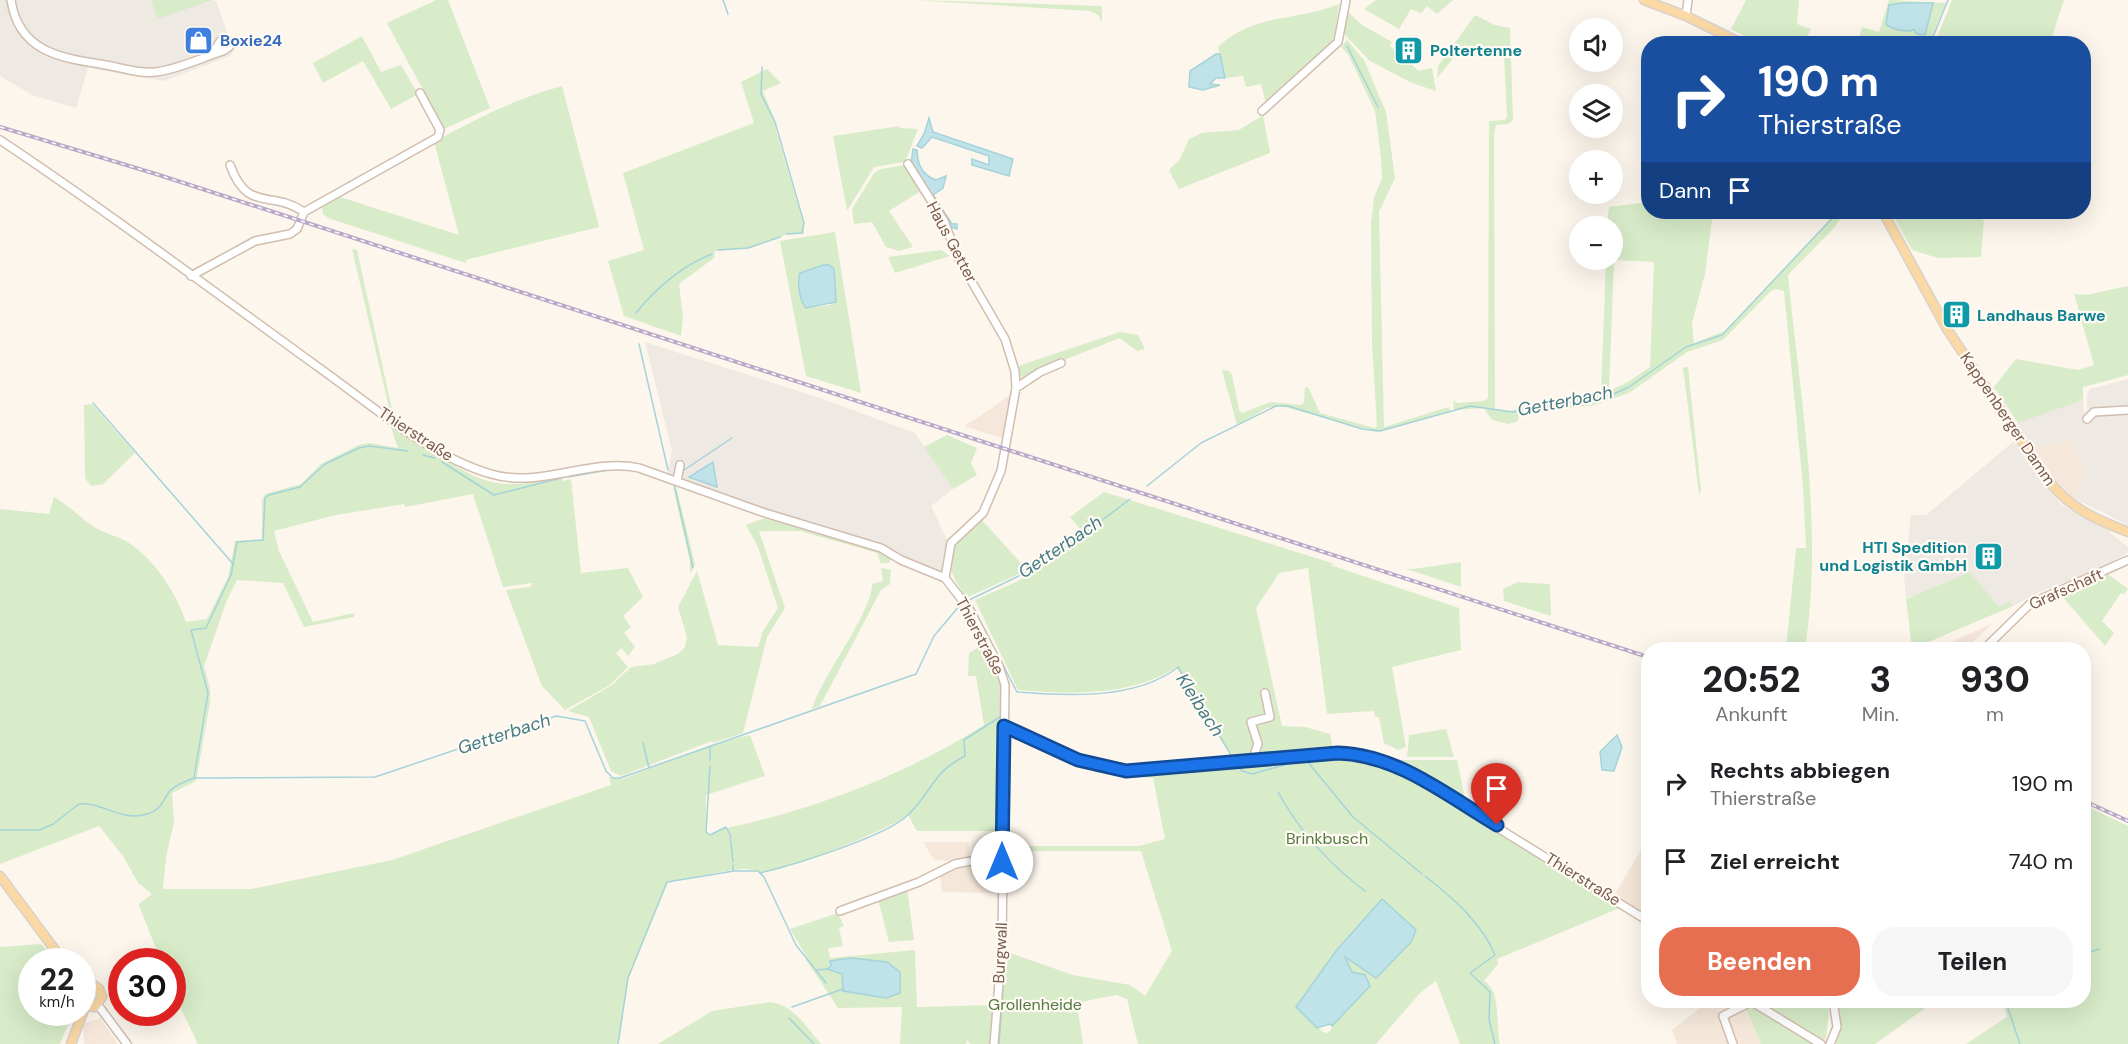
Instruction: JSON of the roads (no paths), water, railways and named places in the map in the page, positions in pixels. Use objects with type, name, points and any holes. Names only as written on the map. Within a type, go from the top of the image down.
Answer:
[{"type":"main road","points":[[1644,0],[1686,16],[1727,36]]},
{"type":"main road","name":"Kappenberger Damm","points":[[1887,219],[1953,339],[2047,479],[2063,499],[2079,511],[2128,532]]},
{"type":"main road","points":[[0,876],[54,948]]},
{"type":"main road","points":[[96,986],[99,988],[102,997],[98,1005]]},
{"type":"main road","points":[[71,1044],[77,1026]]},
{"type":"street","points":[[11,0],[20,26],[31,41],[52,55],[62,58],[153,72],[212,54]]},
{"type":"street","points":[[1262,111],[1338,42],[1346,0]]},
{"type":"street","points":[[1686,16],[1688,0]]},
{"type":"street","points":[[192,276],[255,241],[290,234],[299,225],[304,212],[438,137],[440,130],[420,93]]},
{"type":"street","name":"Thierstraße","points":[[0,140],[431,446],[471,467],[504,477],[530,478],[625,465],[762,512],[875,546],[945,578],[967,606],[1003,676],[1004,719],[1078,760],[1116,770],[1139,772],[1338,753],[1360,754],[1395,764],[1641,917]]},
{"type":"street","name":"Haus Getter","points":[[908,164],[944,221],[958,258],[1005,339],[1014,364],[1016,388],[1004,458],[995,487],[984,513],[951,543],[945,578]]},
{"type":"street","points":[[230,165],[237,184],[246,192],[304,212]]},
{"type":"street","points":[[1016,388],[1040,372],[1061,363]]},
{"type":"street","points":[[2087,419],[2094,412],[2128,410]]},
{"type":"street","points":[[677,481],[680,465]]},
{"type":"street","name":"Grafschaft","points":[[1991,642],[2030,604],[2128,560]]},
{"type":"street","points":[[1252,761],[1258,744],[1251,722],[1270,717],[1265,693]]},
{"type":"street","name":"Burgwall","points":[[994,1044],[1002,946],[1004,719]]},
{"type":"street","points":[[840,911],[919,882],[955,864],[971,861],[1002,862]]},
{"type":"street","points":[[98,1005],[127,1044]]},
{"type":"street","points":[[1732,1044],[1723,1016],[1737,1008]]},
{"type":"street","points":[[1762,1008],[1821,1044]]},
{"type":"street","points":[[1830,1044],[1837,1027],[1834,1008]]},
{"type":"water","points":[[1933,3],[1925,35],[1917,34],[1914,30],[1895,29],[1886,24],[1889,5]]},
{"type":"water","points":[[1216,54],[1220,54],[1225,78],[1216,78],[1210,84],[1220,85],[1203,90],[1189,87],[1190,71]]},
{"type":"water","points":[[929,118],[933,132],[1013,159],[1009,176],[972,165],[972,159],[989,165],[989,156],[932,137],[922,148],[917,146]]},
{"type":"water","points":[[913,149],[917,150],[919,164],[927,175],[936,180],[946,176],[943,188],[933,195],[952,224],[957,224],[957,229],[951,227],[911,164]]},
{"type":"water","points":[[829,265],[834,269],[836,302],[806,308],[799,291],[800,273]]},
{"type":"water","points":[[713,462],[717,487],[689,477]]},
{"type":"water","points":[[1617,735],[1622,747],[1614,771],[1602,770],[1600,752]]},
{"type":"water","points":[[1382,899],[1416,930],[1411,942],[1376,978],[1345,957],[1352,972],[1365,975],[1370,986],[1332,1026],[1330,1024],[1317,1028],[1296,1007],[1336,951]]},
{"type":"water","points":[[851,958],[887,962],[900,972],[900,993],[886,998],[843,991],[842,974],[827,969],[831,966],[830,961]]},
{"type":"waterway","points":[[723,0],[728,14]]},
{"type":"waterway","name":"Getterbach","points":[[1933,36],[1948,0]]},
{"type":"waterway","points":[[1347,46],[1378,107]]},
{"type":"waterway","points":[[762,67],[761,94],[775,122],[804,223],[802,233],[787,234]]},
{"type":"waterway","name":"Getterbach","points":[[1147,486],[1201,443],[1276,406],[1288,406],[1362,429],[1380,431],[1470,406],[1513,412],[1609,396],[1629,387],[1686,347],[1722,335],[1831,219]]},
{"type":"waterway","points":[[718,250],[748,248],[780,237]]},
{"type":"waterway","points":[[636,313],[670,279],[691,264],[712,254]]},
{"type":"waterway","points":[[639,344],[668,470]]},
{"type":"waterway","points":[[93,403],[234,565]]},
{"type":"waterway","points":[[684,470],[732,438]]},
{"type":"waterway","points":[[194,778],[208,693],[191,630],[206,628],[231,575],[237,542],[263,540],[265,498],[300,487],[325,464],[359,448],[369,446],[408,451]]},
{"type":"waterway","points":[[423,455],[435,458]]},
{"type":"waterway","points":[[442,462],[494,495],[561,478]]},
{"type":"waterway","points":[[568,477],[614,469]]},
{"type":"waterway","points":[[674,484],[693,568]]},
{"type":"waterway","name":"Getterbach","points":[[965,602],[1029,571],[1076,540],[1130,499]]},
{"type":"waterway","name":"Getterbach","points":[[0,830],[40,830],[53,824],[79,804],[88,804],[129,816],[147,814],[158,808],[174,787],[194,778],[375,777],[556,716],[585,721],[606,771],[613,778],[620,778],[916,674],[934,636],[961,604]]},
{"type":"waterway","name":"Kleibach","points":[[972,605],[1017,692],[1079,695],[1122,690],[1161,678],[1178,667],[1234,760]]},
{"type":"waterway","points":[[1008,698],[1009,682]]},
{"type":"waterway","points":[[760,873],[860,841],[897,823],[917,806],[939,775],[965,756],[964,740],[1003,715]]},
{"type":"waterway","points":[[643,743],[649,768]]},
{"type":"waterway","points":[[710,746],[710,761]]},
{"type":"waterway","name":"Kleibach","points":[[1237,764],[1242,771],[1252,774],[1302,760],[1307,761],[1353,817],[1422,874]]},
{"type":"waterway","points":[[710,766],[706,832],[710,835],[726,827],[730,835],[733,862]]},
{"type":"waterway","points":[[1278,792],[1296,821],[1316,846],[1339,870],[1365,891]]},
{"type":"waterway","points":[[733,865],[733,871],[758,871],[764,877],[796,945],[826,983]]},
{"type":"waterway","points":[[618,1044],[628,978],[667,882],[734,871]]},
{"type":"waterway","name":"Kleibach","points":[[1425,876],[1456,902],[1474,921],[1495,955],[1470,973],[1490,992],[1489,1020],[1495,1044]]},
{"type":"waterway","points":[[2091,952],[2099,949]]},
{"type":"waterway","points":[[1003,984],[1004,966]]},
{"type":"waterway","points":[[816,970],[827,969]]},
{"type":"waterway","points":[[792,1007],[843,989]]},
{"type":"waterway","points":[[999,1044],[1003,989]]},
{"type":"waterway","points":[[2008,1008],[2020,1044]]},
{"type":"waterway","points":[[789,1018],[814,1044]]},
{"type":"railway","points":[[0,127],[156,174],[1641,655]]},
{"type":"railway","points":[[2091,804],[2128,821]]},
{"type":"place","name":"Boxie24","points":[[199,40]]},
{"type":"place","name":"Poltertenne","points":[[1409,50]]},
{"type":"place","name":"Landhaus Barwe","points":[[1956,315]]},
{"type":"place","name":"HTI Spedition und Logistik GmbH","points":[[1988,556]]},
{"type":"park label","name":"Brinkbusch","points":[[1327,838]]},
{"type":"park label","name":"Grollenheide","points":[[1035,1004]]}]
